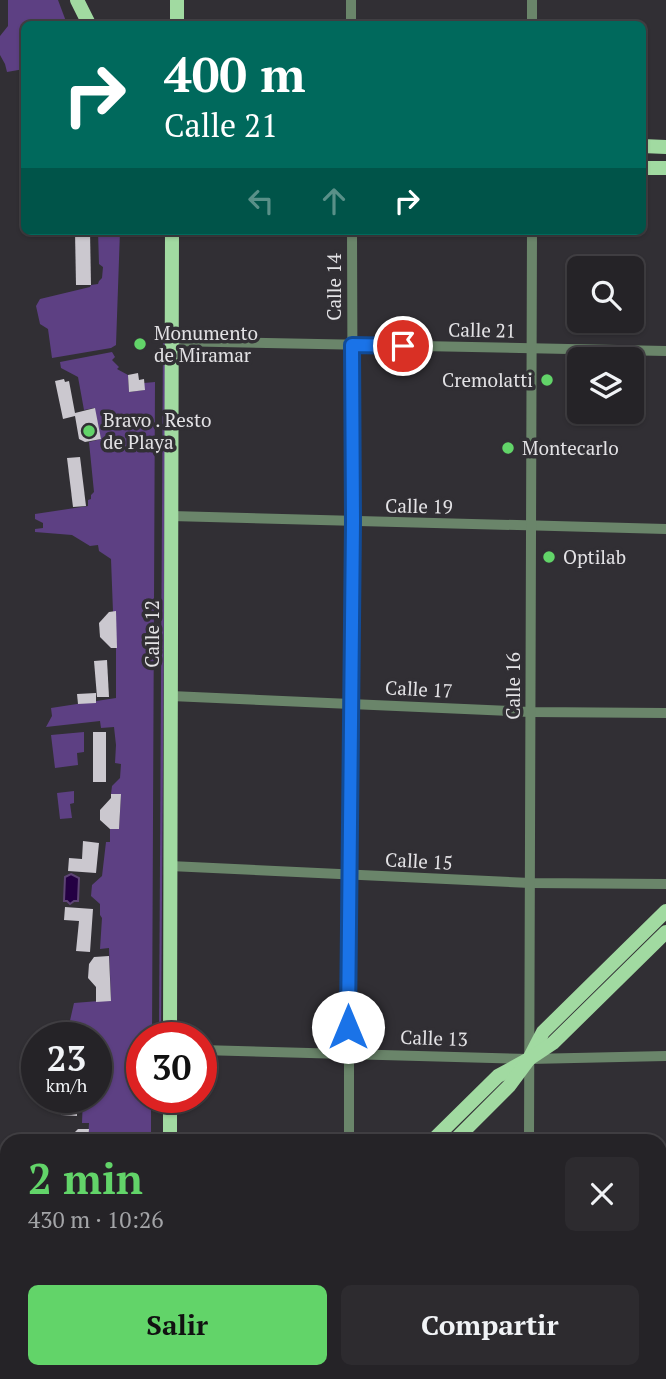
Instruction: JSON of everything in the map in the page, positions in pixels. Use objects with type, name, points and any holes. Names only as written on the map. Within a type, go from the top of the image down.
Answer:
[{"type":"main road","points":[[177,0],[177,21]]},
{"type":"main road","points":[[78,1],[88,21]]},
{"type":"main road","points":[[646,146],[666,147]]},
{"type":"main road","points":[[646,168],[666,168]]},
{"type":"main road","name":"Calle 12","points":[[170,1022],[172,235]]},
{"type":"main road","points":[[461,1134],[509,1086],[529,1059],[542,1032],[666,911]]},
{"type":"main road","points":[[439,1134],[498,1076],[553,1043],[666,932]]},
{"type":"main road","points":[[170,1113],[170,1134]]},
{"type":"street","points":[[351,0],[351,21]]},
{"type":"street","points":[[532,0],[532,21]]},
{"type":"street","name":"Calle 14","points":[[349,1134],[352,235]]},
{"type":"street","name":"Calle 16","points":[[529,1134],[532,235]]},
{"type":"street","name":"Calle 21","points":[[172,341],[666,351]]},
{"type":"street","name":"Calle 19","points":[[171,516],[666,529]]},
{"type":"street","name":"Calle 17","points":[[171,696],[530,712],[666,713]]},
{"type":"street","name":"Calle 15","points":[[170,866],[530,883],[666,884]]},
{"type":"street","name":"Calle 13","points":[[217,1050],[529,1059],[666,1056]]},
{"type":"shaded area","points":[[8,0],[58,0],[66,21],[21,21],[21,70],[7,72],[0,55],[0,36],[8,26]]},
{"type":"shaded area","points":[[98,235],[120,235],[116,345],[52,358],[48,329],[40,324],[36,306],[40,299],[98,284],[102,278],[103,267],[99,264]]},
{"type":"shaded area","points":[[163,336],[166,336],[161,1022]]},
{"type":"shaded area","points":[[112,352],[115,357],[112,360],[119,367],[117,369],[128,375],[129,392],[144,390],[144,383],[155,382],[152,1022],[126,1022],[126,1113],[151,1113],[151,1134],[88,1134],[89,1123],[82,1123],[82,1113],[112,1113],[112,1022],[70,1022],[74,1003],[111,1000],[109,948],[100,949],[100,904],[91,896],[92,885],[102,876],[106,842],[110,842],[110,829],[119,829],[121,794],[111,794],[112,786],[120,778],[121,764],[115,763],[114,727],[101,728],[100,721],[46,727],[52,716],[51,708],[116,698],[116,612],[113,612],[111,559],[99,551],[98,545],[90,546],[72,535],[35,532],[35,529],[43,528],[43,523],[35,519],[35,514],[88,506],[88,500],[94,492],[89,442],[101,439],[94,408],[84,410],[78,377],[61,368],[60,362]]},
{"type":"shaded area","points":[[84,732],[84,752],[77,753],[78,765],[55,768],[51,735]]},
{"type":"shaded area","points":[[74,791],[74,803],[70,804],[72,818],[60,819],[57,793]]},
{"type":"shaded area","points":[[71,874],[79,878],[78,901],[70,904],[64,901],[65,877]]},
{"type":"building","points":[[75,235],[90,235],[91,285],[76,285]]},
{"type":"building","points":[[138,373],[139,380],[144,379],[145,390],[129,392],[128,375]]},
{"type":"building","points":[[64,379],[65,382],[69,381],[75,413],[95,408],[101,439],[85,442],[79,439],[75,416],[63,419],[55,381]]},
{"type":"building","points":[[80,457],[86,506],[73,507],[67,458]]},
{"type":"building","points":[[116,611],[117,648],[111,648],[100,637],[99,623],[109,612]]},
{"type":"building","points":[[107,660],[109,697],[97,697],[94,661]]},
{"type":"building","points":[[96,693],[96,703],[78,704],[77,694]]},
{"type":"building","points":[[93,732],[106,732],[106,782],[93,782]]},
{"type":"building","points":[[111,794],[121,794],[119,829],[110,829],[100,820],[100,810],[111,798]]},
{"type":"building","points":[[83,841],[99,843],[96,873],[68,871],[69,858],[82,859]]},
{"type":"building","points":[[65,907],[93,909],[90,952],[76,951],[79,921],[64,920]]},
{"type":"building","points":[[109,956],[111,1001],[96,1002],[96,987],[88,978],[89,964],[94,957]]},
{"type":"building","points":[[61,1113],[77,1113],[77,1116]]},
{"type":"building","points":[[78,1129],[89,1129],[89,1134],[73,1134]]},
{"type":"place","name":"Monumento de Miramar","points":[[140,344]]},
{"type":"place","name":"Cremolatti","points":[[547,380]]},
{"type":"place","name":"Bravo . Resto de Playa","points":[[89,431]]},
{"type":"place","name":"Montecarlo","points":[[508,448]]},
{"type":"place","name":"Optilab","points":[[549,557]]},
{"type":"route","points":[[348,1027],[352,345],[403,346]]}]
